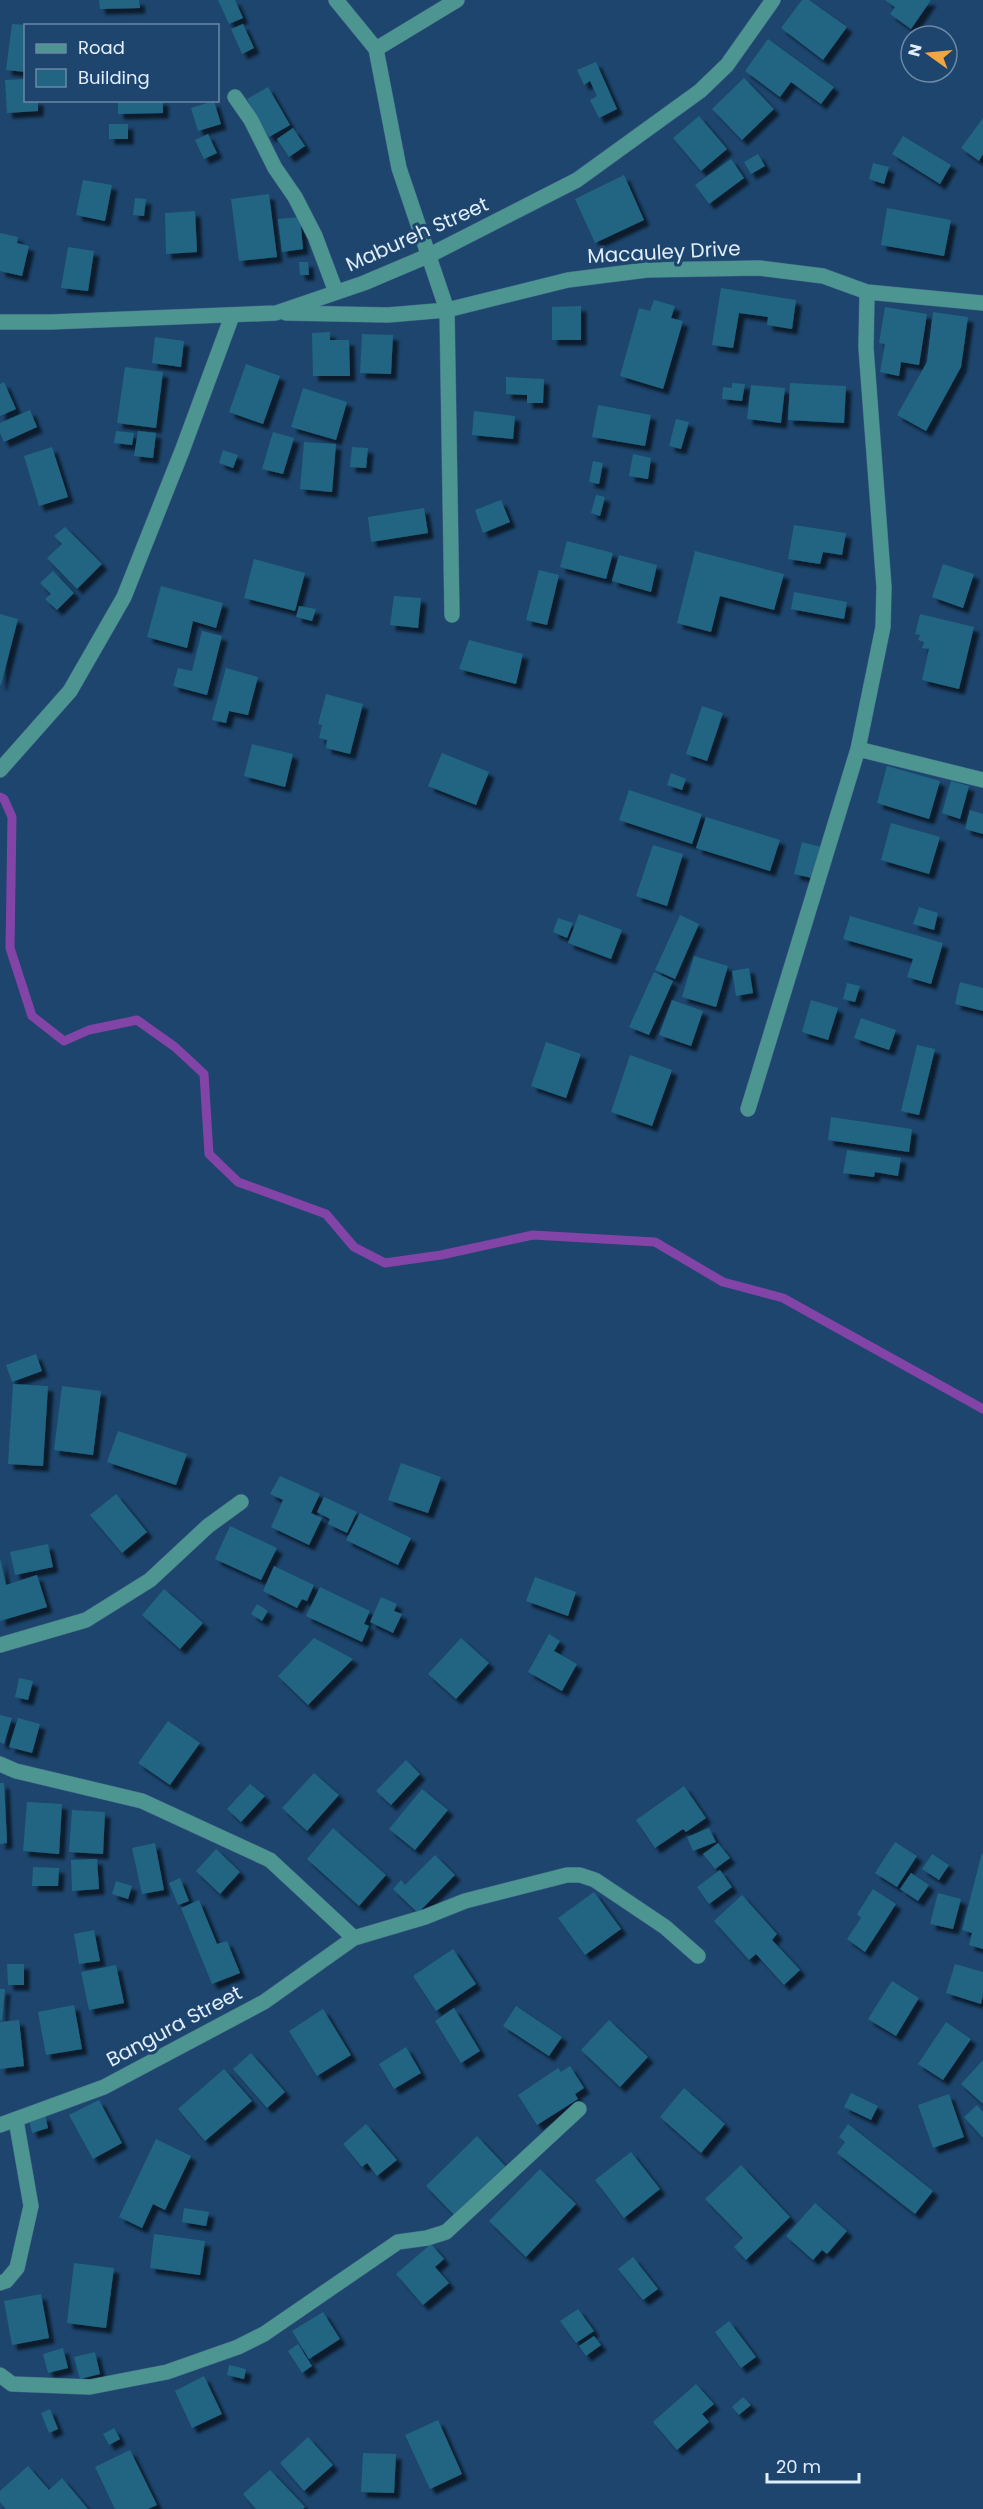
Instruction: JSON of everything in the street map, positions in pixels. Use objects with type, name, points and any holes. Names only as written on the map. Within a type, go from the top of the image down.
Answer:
[{"type":"street","points":[[336,0],[376,49],[399,168],[447,310],[452,615]]},
{"type":"street","points":[[376,49],[457,0]]},
{"type":"street","name":"Mabureh Street","points":[[0,322],[276,313],[430,255],[577,180],[669,116],[728,65],[773,0]]},
{"type":"street","points":[[235,97],[251,120],[275,168],[295,197],[315,236],[336,292]]},
{"type":"street","name":"Macauley Drive","points":[[276,313],[388,315],[447,310],[568,280],[647,270],[759,268],[823,276],[867,292],[983,303]]},
{"type":"street","points":[[748,1110],[858,749],[883,627],[884,587],[866,348],[867,292]]},
{"type":"street","points":[[0,770],[70,691],[124,597],[232,316]]},
{"type":"street","points":[[858,749],[983,780]]},
{"type":"street","points":[[0,1645],[86,1620],[150,1580],[208,1526],[241,1502]]},
{"type":"street","points":[[0,1764],[16,1771],[142,1801],[270,1860],[354,1938]]},
{"type":"street","name":"Bangura Street","points":[[0,2125],[104,2087],[264,2002],[354,1938],[425,1917],[465,1900],[567,1875],[580,1875],[595,1880],[665,1927],[698,1956]]},
{"type":"street","points":[[0,2375],[12,2384],[90,2387],[167,2372],[247,2343],[264,2334],[398,2242],[427,2238],[446,2232],[579,2109]]},
{"type":"street","points":[[0,2283],[6,2281],[17,2268],[31,2206],[16,2120]]},
{"type":"building","points":[[99,0],[139,0],[140,8],[100,9]]},
{"type":"building","points":[[218,0],[235,0],[243,18],[229,24]]},
{"type":"building","points":[[802,0],[809,0],[847,27],[823,60],[781,28]]},
{"type":"building","points":[[885,0],[931,0],[914,24],[904,24],[890,14],[895,7]]},
{"type":"building","points":[[12,24],[24,25],[24,72],[6,70]]},
{"type":"building","points":[[243,24],[254,48],[242,54],[231,29]]},
{"type":"building","points":[[768,39],[834,87],[821,104],[791,82],[780,97],[745,71]]},
{"type":"building","points":[[596,62],[617,109],[599,118],[590,100],[597,96],[590,81],[584,85],[577,70]]},
{"type":"building","points":[[744,78],[774,109],[742,140],[712,109]]},
{"type":"building","points":[[24,79],[24,102],[38,102],[38,111],[7,113],[5,80]]},
{"type":"building","points":[[268,87],[290,125],[269,137],[247,99]]},
{"type":"building","points":[[118,102],[163,102],[163,113],[118,114]]},
{"type":"building","points":[[214,102],[221,124],[198,131],[191,108]]},
{"type":"building","points":[[699,116],[727,149],[701,171],[673,138]]},
{"type":"building","points":[[983,118],[983,154],[979,161],[961,148]]},
{"type":"building","points":[[109,124],[128,124],[128,139],[109,139]]},
{"type":"building","points":[[293,128],[305,146],[289,157],[277,139]]},
{"type":"building","points":[[208,134],[217,153],[204,159],[195,140]]},
{"type":"building","points":[[903,136],[951,165],[940,184],[892,154]]},
{"type":"building","points":[[758,154],[765,166],[751,174],[744,162]]},
{"type":"building","points":[[731,159],[744,178],[709,204],[695,185]]},
{"type":"building","points":[[873,163],[889,167],[884,184],[869,179]]},
{"type":"building","points":[[624,175],[644,220],[595,243],[575,199]]},
{"type":"building","points":[[83,180],[112,185],[105,221],[76,215]]},
{"type":"building","points":[[269,194],[277,257],[239,261],[231,199]]},
{"type":"building","points":[[135,198],[146,199],[144,216],[133,215]]},
{"type":"building","points":[[887,208],[951,220],[944,256],[881,245]]},
{"type":"building","points":[[195,211],[197,252],[166,254],[165,213]]},
{"type":"building","points":[[300,217],[303,249],[282,252],[278,219]]},
{"type":"building","points":[[0,233],[18,237],[17,243],[29,246],[22,276],[0,271]]},
{"type":"building","points":[[68,247],[94,251],[88,291],[61,288]]},
{"type":"building","points":[[299,262],[308,262],[309,275],[300,275]]},
{"type":"building","points":[[721,288],[796,300],[792,329],[767,325],[768,317],[739,313],[733,348],[712,345]]},
{"type":"building","points":[[654,300],[675,306],[671,318],[683,321],[663,389],[620,376],[639,308],[650,311]]},
{"type":"building","points":[[581,306],[581,340],[552,340],[552,307]]},
{"type":"building","points":[[885,307],[927,314],[919,365],[901,362],[899,376],[880,372],[885,344],[879,343]]},
{"type":"building","points":[[933,312],[968,317],[961,367],[926,431],[897,415],[927,362]]},
{"type":"building","points":[[330,332],[330,340],[349,340],[350,376],[313,376],[312,333]]},
{"type":"building","points":[[362,334],[393,335],[391,374],[360,373]]},
{"type":"building","points":[[155,337],[184,341],[181,367],[152,363]]},
{"type":"building","points":[[246,364],[280,376],[263,424],[229,412]]},
{"type":"building","points":[[125,367],[163,372],[156,428],[117,423]]},
{"type":"building","points":[[506,377],[544,379],[543,403],[527,403],[527,395],[506,394]]},
{"type":"building","points":[[4,382],[16,409],[0,416],[0,384]]},
{"type":"building","points":[[732,383],[745,384],[742,401],[722,399],[723,387],[732,388]]},
{"type":"building","points":[[790,383],[846,386],[844,423],[788,420]]},
{"type":"building","points":[[751,385],[785,388],[781,423],[747,419]]},
{"type":"building","points":[[303,388],[347,402],[336,440],[291,427]]},
{"type":"building","points":[[598,405],[651,415],[645,446],[592,437]]},
{"type":"building","points":[[30,410],[37,427],[4,442],[0,433],[0,423]]},
{"type":"building","points":[[474,411],[515,416],[513,439],[472,435]]},
{"type":"building","points":[[676,419],[689,422],[681,449],[669,446]]},
{"type":"building","points":[[116,431],[134,433],[132,445],[114,443]]},
{"type":"building","points":[[138,431],[156,433],[153,458],[134,456]]},
{"type":"building","points":[[273,432],[294,438],[283,474],[262,469]]},
{"type":"building","points":[[304,442],[336,444],[332,492],[300,489]]},
{"type":"building","points":[[52,447],[68,497],[39,506],[24,456]]},
{"type":"building","points":[[352,447],[368,448],[366,468],[350,467]]},
{"type":"building","points":[[223,450],[238,455],[233,468],[219,463]]},
{"type":"building","points":[[633,454],[651,458],[648,479],[629,476]]},
{"type":"building","points":[[593,461],[603,463],[599,484],[589,482]]},
{"type":"building","points":[[596,495],[605,497],[600,516],[591,513]]},
{"type":"building","points":[[501,500],[510,522],[483,533],[475,510]]},
{"type":"building","points":[[424,508],[428,533],[371,542],[368,517]]},
{"type":"building","points":[[794,525],[846,533],[842,555],[823,552],[820,564],[788,559]]},
{"type":"building","points":[[65,527],[102,564],[77,589],[47,558],[62,544],[54,536]]},
{"type":"building","points":[[567,541],[613,553],[606,579],[560,567]]},
{"type":"building","points":[[695,551],[784,574],[774,610],[720,596],[711,632],[677,623]]},
{"type":"building","points":[[619,555],[657,565],[651,592],[612,581]]},
{"type":"building","points":[[254,559],[305,573],[295,611],[244,598]]},
{"type":"building","points":[[943,564],[974,574],[963,608],[932,597]]},
{"type":"building","points":[[539,570],[559,575],[547,625],[526,620]]},
{"type":"building","points":[[53,571],[74,593],[57,610],[45,599],[51,594],[40,583]]},
{"type":"building","points":[[161,586],[223,603],[216,628],[193,621],[187,648],[147,637]]},
{"type":"building","points":[[794,592],[847,602],[844,619],[791,609]]},
{"type":"building","points":[[394,596],[421,598],[418,628],[390,625]]},
{"type":"building","points":[[299,606],[316,609],[312,621],[296,617]]},
{"type":"building","points":[[0,614],[18,619],[1,685],[0,685]]},
{"type":"building","points":[[920,614],[974,627],[959,689],[922,680],[929,649],[922,648],[924,642],[918,640],[920,635],[915,634]]},
{"type":"building","points":[[202,631],[222,636],[207,695],[173,686],[178,668],[192,671]]},
{"type":"building","points":[[469,640],[523,654],[516,684],[459,669]]},
{"type":"building","points":[[226,668],[258,677],[248,715],[229,711],[226,723],[212,720]]},
{"type":"building","points":[[326,694],[363,704],[350,754],[326,748],[327,740],[319,738],[322,725],[318,724]]},
{"type":"building","points":[[702,706],[723,713],[707,761],[686,754]]},
{"type":"building","points":[[252,744],[293,754],[285,787],[244,776]]},
{"type":"building","points":[[442,753],[489,772],[476,805],[428,786]]},
{"type":"building","points":[[887,766],[940,781],[929,819],[877,803]]},
{"type":"building","points":[[671,773],[686,779],[682,790],[667,785]]},
{"type":"building","points":[[951,781],[969,786],[960,819],[942,813]]},
{"type":"building","points":[[629,790],[702,814],[692,844],[619,820]]},
{"type":"building","points":[[970,810],[983,814],[983,834],[965,829]]},
{"type":"building","points":[[706,817],[780,840],[770,871],[696,848]]},
{"type":"building","points":[[891,823],[940,837],[929,874],[881,860]]},
{"type":"building","points":[[802,842],[821,847],[812,878],[794,874]]},
{"type":"building","points":[[653,845],[683,854],[667,906],[636,896]]},
{"type":"building","points":[[919,907],[938,913],[934,930],[913,924]]},
{"type":"building","points":[[579,914],[622,930],[611,959],[568,943]]},
{"type":"building","points":[[680,915],[699,924],[675,979],[655,970]]},
{"type":"building","points":[[850,916],[943,943],[931,984],[907,977],[913,959],[843,939]]},
{"type":"building","points":[[558,918],[573,923],[567,938],[553,932]]},
{"type":"building","points":[[694,956],[728,966],[716,1007],[682,997]]},
{"type":"building","points":[[749,968],[753,993],[736,996],[732,971]]},
{"type":"building","points":[[654,972],[673,981],[649,1035],[629,1027]]},
{"type":"building","points":[[960,982],[983,988],[983,1011],[955,1004]]},
{"type":"building","points":[[847,983],[860,986],[855,1002],[843,999]]},
{"type":"building","points":[[672,1000],[703,1011],[691,1046],[659,1035]]},
{"type":"building","points":[[811,1000],[838,1008],[828,1040],[802,1032]]},
{"type":"building","points":[[861,1018],[896,1030],[889,1050],[854,1038]]},
{"type":"building","points":[[546,1042],[581,1054],[566,1098],[531,1086]]},
{"type":"building","points":[[917,1045],[935,1049],[919,1115],[901,1111]]},
{"type":"building","points":[[630,1055],[672,1070],[652,1126],[611,1112]]},
{"type":"building","points":[[831,1117],[912,1129],[909,1152],[828,1140]]},
{"type":"building","points":[[847,1150],[901,1158],[898,1176],[875,1172],[874,1177],[843,1173]]},
{"type":"building","points":[[36,1354],[42,1371],[12,1382],[6,1365]]},
{"type":"building","points":[[13,1384],[48,1386],[43,1466],[8,1464]]},
{"type":"building","points":[[62,1386],[101,1391],[93,1455],[54,1450]]},
{"type":"building","points":[[118,1431],[187,1454],[176,1485],[107,1462]]},
{"type":"building","points":[[401,1463],[441,1477],[428,1513],[388,1500]]},
{"type":"building","points":[[280,1476],[320,1494],[311,1513],[322,1518],[309,1545],[271,1527],[283,1500],[270,1494]]},
{"type":"building","points":[[116,1494],[147,1532],[122,1553],[90,1515]]},
{"type":"building","points":[[324,1497],[357,1512],[347,1533],[328,1524],[330,1519],[317,1512]]},
{"type":"building","points":[[360,1513],[411,1538],[398,1565],[346,1540]]},
{"type":"building","points":[[230,1526],[277,1548],[261,1580],[215,1559]]},
{"type":"building","points":[[48,1544],[53,1567],[15,1575],[10,1552]]},
{"type":"building","points":[[0,1558],[6,1585],[37,1575],[47,1607],[0,1621]]},
{"type":"building","points":[[274,1566],[314,1585],[307,1601],[302,1599],[297,1608],[263,1591]]},
{"type":"building","points":[[535,1577],[576,1592],[568,1616],[526,1601]]},
{"type":"building","points":[[320,1587],[370,1611],[364,1624],[369,1626],[362,1642],[306,1616]]},
{"type":"building","points":[[164,1589],[203,1623],[180,1649],[142,1615]]},
{"type":"building","points":[[381,1597],[397,1604],[394,1611],[402,1614],[393,1633],[370,1622]]},
{"type":"building","points":[[257,1604],[268,1611],[262,1621],[251,1614]]},
{"type":"building","points":[[549,1634],[560,1641],[554,1651],[577,1664],[562,1691],[528,1672]]},
{"type":"building","points":[[314,1638],[353,1659],[308,1705],[278,1676]]},
{"type":"building","points":[[461,1638],[489,1663],[456,1699],[428,1674]]},
{"type":"building","points":[[19,1678],[33,1681],[28,1700],[15,1697]]},
{"type":"building","points":[[0,1715],[12,1718],[4,1744],[0,1742]]},
{"type":"building","points":[[18,1718],[40,1724],[32,1753],[9,1747]]},
{"type":"building","points":[[168,1721],[200,1743],[170,1785],[138,1763]]},
{"type":"building","points":[[406,1760],[420,1774],[391,1805],[376,1791]]},
{"type":"building","points":[[314,1773],[339,1795],[307,1831],[282,1808]]},
{"type":"building","points":[[0,1783],[4,1783],[7,1843],[0,1844]]},
{"type":"building","points":[[250,1784],[265,1796],[241,1822],[227,1809]]},
{"type":"building","points":[[684,1786],[706,1818],[686,1832],[683,1829],[655,1848],[636,1820]]},
{"type":"building","points":[[422,1789],[448,1810],[415,1850],[389,1829]]},
{"type":"building","points":[[27,1802],[62,1804],[59,1854],[23,1851]]},
{"type":"building","points":[[72,1810],[105,1812],[103,1854],[69,1852]]},
{"type":"building","points":[[333,1828],[386,1875],[359,1906],[307,1859]]},
{"type":"building","points":[[709,1828],[716,1842],[693,1851],[687,1837]]},
{"type":"building","points":[[895,1842],[917,1856],[897,1887],[875,1873]]},
{"type":"building","points":[[155,1843],[164,1890],[142,1894],[132,1848]]},
{"type":"building","points":[[718,1843],[730,1858],[715,1869],[703,1854]]},
{"type":"building","points":[[216,1849],[240,1872],[220,1894],[196,1871]]},
{"type":"building","points":[[982,1853],[983,1949],[969,1945],[972,1933],[962,1930]]},
{"type":"building","points":[[932,1854],[949,1865],[939,1880],[922,1869]]},
{"type":"building","points":[[435,1855],[455,1875],[418,1913],[393,1889],[401,1880],[405,1885]]},
{"type":"building","points":[[97,1859],[99,1889],[72,1891],[71,1860]]},
{"type":"building","points":[[33,1867],[59,1868],[58,1886],[32,1886]]},
{"type":"building","points":[[720,1870],[732,1887],[709,1904],[697,1887]]},
{"type":"building","points":[[911,1873],[929,1885],[918,1901],[900,1889]]},
{"type":"building","points":[[180,1878],[189,1901],[178,1905],[169,1883]]},
{"type":"building","points":[[116,1881],[132,1886],[128,1899],[112,1894]]},
{"type":"building","points":[[873,1889],[896,1904],[865,1952],[847,1939],[861,1918],[857,1914]]},
{"type":"building","points":[[594,1892],[621,1929],[585,1955],[558,1918]]},
{"type":"building","points":[[938,1893],[961,1899],[953,1929],[930,1924]]},
{"type":"building","points":[[742,1895],[777,1934],[772,1940],[800,1970],[784,1985],[756,1954],[749,1960],[714,1921]]},
{"type":"building","points":[[199,1900],[217,1944],[227,1941],[240,1973],[212,1984],[181,1908]]},
{"type":"building","points":[[94,1930],[100,1961],[79,1964],[74,1934]]},
{"type":"building","points":[[453,1949],[476,1984],[436,2011],[413,1976]]},
{"type":"building","points":[[7,1964],[24,1964],[24,1985],[8,1985]]},
{"type":"building","points":[[955,1964],[983,1972],[981,2004],[946,1993]]},
{"type":"building","points":[[116,1965],[124,2003],[89,2010],[81,1972]]},
{"type":"building","points":[[892,1981],[919,1998],[896,2036],[868,2019]]},
{"type":"building","points":[[0,1989],[5,1989],[2,2021],[0,2020]]},
{"type":"building","points":[[74,2005],[82,2049],[46,2055],[38,2012]]},
{"type":"building","points":[[516,2006],[562,2037],[549,2056],[503,2026]]},
{"type":"building","points":[[454,2008],[480,2051],[461,2063],[435,2021]]},
{"type":"building","points":[[323,2009],[351,2055],[317,2076],[289,2031]]},
{"type":"building","points":[[19,2020],[24,2066],[0,2069],[0,2022]]},
{"type":"building","points":[[609,2020],[648,2057],[620,2087],[581,2050]]},
{"type":"building","points":[[946,2022],[971,2039],[943,2080],[918,2064]]},
{"type":"building","points":[[406,2047],[421,2073],[394,2089],[379,2064]]},
{"type":"building","points":[[251,2053],[285,2092],[267,2108],[233,2069]]},
{"type":"building","points":[[983,2060],[983,2104],[961,2084]]},
{"type":"building","points":[[570,2066],[584,2088],[575,2094],[578,2099],[537,2125],[518,2095],[558,2068],[561,2072]]},
{"type":"building","points":[[224,2069],[252,2101],[205,2141],[178,2109]]},
{"type":"building","points":[[684,2088],[725,2124],[701,2153],[660,2117]]},
{"type":"building","points":[[851,2093],[878,2106],[871,2120],[844,2107]]},
{"type":"building","points":[[949,2094],[964,2137],[933,2148],[918,2105]]},
{"type":"building","points":[[99,2100],[122,2143],[93,2159],[69,2115]]},
{"type":"building","points":[[977,2105],[983,2112],[983,2138],[964,2117]]},
{"type":"building","points":[[45,2115],[48,2128],[32,2133],[29,2119]]},
{"type":"building","points":[[366,2124],[397,2160],[377,2176],[367,2163],[362,2167],[343,2144]]},
{"type":"building","points":[[848,2124],[933,2191],[915,2214],[837,2153],[845,2142],[839,2137]]},
{"type":"building","points":[[477,2136],[508,2169],[458,2219],[426,2186]]},
{"type":"building","points":[[156,2139],[191,2156],[165,2210],[153,2204],[142,2228],[119,2217]]},
{"type":"building","points":[[631,2152],[660,2189],[624,2218],[595,2180]]},
{"type":"building","points":[[741,2165],[790,2217],[746,2260],[734,2247],[743,2238],[705,2199]]},
{"type":"building","points":[[540,2169],[576,2204],[526,2257],[489,2221]]},
{"type":"building","points":[[815,2203],[847,2231],[827,2254],[822,2250],[813,2260],[786,2236]]},
{"type":"building","points":[[184,2208],[209,2212],[206,2226],[182,2222]]},
{"type":"building","points":[[154,2234],[205,2241],[200,2275],[150,2268]]},
{"type":"building","points":[[431,2244],[444,2259],[435,2267],[449,2283],[423,2305],[396,2274]]},
{"type":"building","points":[[633,2257],[658,2289],[643,2300],[618,2269]]},
{"type":"building","points":[[74,2263],[114,2268],[106,2328],[67,2323]]},
{"type":"building","points":[[41,2294],[49,2338],[12,2345],[4,2301]]},
{"type":"building","points":[[578,2309],[594,2331],[576,2343],[560,2321]]},
{"type":"building","points":[[323,2312],[340,2339],[309,2359],[292,2331]]},
{"type":"building","points":[[729,2321],[756,2357],[741,2368],[715,2332]]},
{"type":"building","points":[[594,2336],[601,2345],[586,2356],[579,2346]]},
{"type":"building","points":[[298,2344],[312,2366],[302,2373],[288,2351]]},
{"type":"building","points":[[63,2348],[68,2368],[48,2373],[43,2354]]},
{"type":"building","points":[[95,2352],[100,2374],[80,2379],[74,2357]]},
{"type":"building","points":[[229,2365],[246,2369],[244,2379],[227,2375]]},
{"type":"building","points":[[204,2376],[222,2414],[192,2428],[175,2391]]},
{"type":"building","points":[[696,2384],[714,2404],[702,2414],[709,2422],[677,2450],[653,2422]]},
{"type":"building","points":[[743,2397],[751,2405],[739,2415],[732,2407]]},
{"type":"building","points":[[50,2409],[58,2429],[49,2433],[41,2413]]},
{"type":"building","points":[[438,2420],[462,2474],[430,2489],[405,2435]]},
{"type":"building","points":[[114,2428],[120,2439],[109,2445],[103,2434]]},
{"type":"building","points":[[308,2437],[333,2465],[304,2491],[280,2463]]},
{"type":"building","points":[[130,2450],[157,2505],[148,2509],[115,2509],[95,2467]]},
{"type":"building","points":[[363,2453],[396,2454],[394,2493],[361,2492]]},
{"type":"building","points":[[28,2466],[49,2490],[62,2478],[88,2509],[6,2509],[0,2502],[0,2491]]},
{"type":"building","points":[[270,2470],[305,2507],[303,2509],[256,2509],[243,2494]]},
{"type":"waterway","points":[[0,797],[4,799],[12,817],[10,948],[32,1016],[64,1041],[89,1030],[137,1020],[175,1047],[204,1074],[209,1154],[238,1182],[326,1214],[354,1247],[385,1263],[441,1255],[533,1235],[655,1242],[723,1282],[783,1298],[983,1409]]}]
